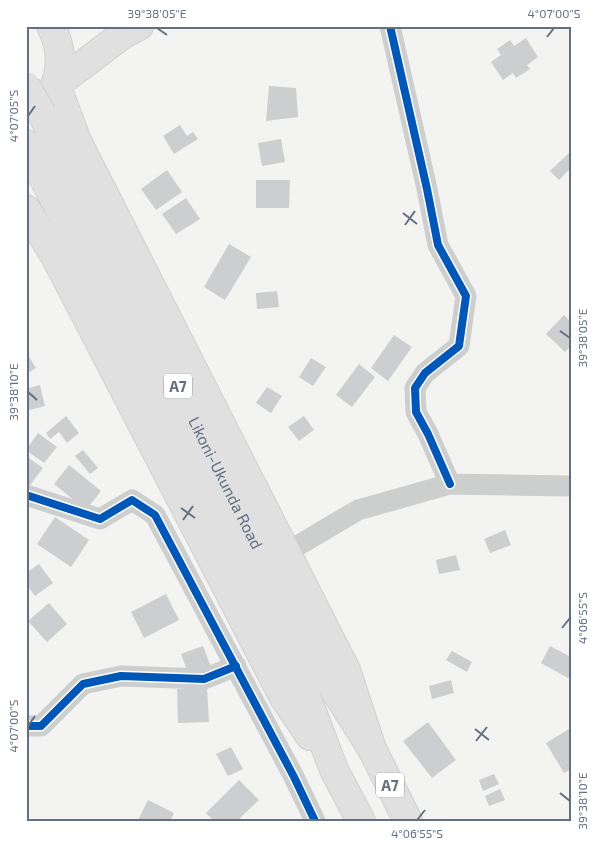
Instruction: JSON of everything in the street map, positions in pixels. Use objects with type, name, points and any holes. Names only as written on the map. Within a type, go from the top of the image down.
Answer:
[{"type":"highway","points":[[26,118],[42,107],[50,97],[60,72],[59,47],[51,26]]},
{"type":"highway","points":[[56,85],[122,35],[140,26]]},
{"type":"highway","points":[[56,85],[77,141],[346,670],[372,749]]},
{"type":"highway","name":"Likoni-Ukunda Road","points":[[26,86],[305,663],[334,770],[361,821]]},
{"type":"highway","name":"Likoni-Ukunda Road","points":[[26,144],[305,663],[372,749],[408,821]]},
{"type":"highway","points":[[26,209],[55,256],[282,696],[334,770]]},
{"type":"street","points":[[390,26],[438,245],[466,296],[459,346],[425,373],[416,388],[416,412],[450,484]]},
{"type":"street","points":[[287,552],[358,510],[450,484],[571,486]]},
{"type":"street","points":[[26,495],[100,519],[132,500],[155,515],[236,666],[315,821]]},
{"type":"street","points":[[26,726],[40,726],[83,684],[120,676],[204,679],[236,666]]},
{"type":"building","points":[[526,38],[538,57],[527,65],[530,69],[516,78],[513,73],[503,80],[491,62],[501,55],[497,49],[510,40],[514,46]]},
{"type":"building","points":[[269,86],[296,88],[298,117],[266,121]]},
{"type":"building","points":[[180,125],[187,136],[193,132],[198,139],[174,154],[163,136]]},
{"type":"building","points":[[281,139],[285,162],[262,166],[258,143]]},
{"type":"building","points":[[571,151],[571,168],[559,180],[550,171]]},
{"type":"building","points":[[167,170],[182,192],[156,210],[141,189]]},
{"type":"building","points":[[256,180],[290,180],[289,208],[256,208]]},
{"type":"building","points":[[186,198],[200,219],[176,234],[162,214]]},
{"type":"building","points":[[229,244],[251,257],[225,300],[204,287]]},
{"type":"building","points":[[277,291],[279,307],[257,309],[256,293]]},
{"type":"building","points":[[564,315],[571,322],[571,346],[565,352],[546,334]]},
{"type":"building","points":[[394,335],[412,347],[388,381],[371,368]]},
{"type":"building","points":[[26,352],[36,368],[26,374]]},
{"type":"building","points":[[311,358],[326,367],[313,386],[299,377]]},
{"type":"building","points":[[359,364],[375,377],[352,407],[336,395]]},
{"type":"building","points":[[40,385],[45,406],[26,411],[26,389]]},
{"type":"building","points":[[267,387],[282,396],[271,413],[256,403]]},
{"type":"building","points":[[66,416],[79,433],[67,443],[59,432],[50,439],[46,433]]},
{"type":"building","points":[[304,416],[314,430],[299,441],[288,427]]},
{"type":"building","points":[[38,433],[57,447],[44,463],[26,450]]},
{"type":"building","points":[[83,450],[98,468],[90,474],[75,456]]},
{"type":"building","points":[[26,456],[43,468],[28,488],[26,487]]},
{"type":"building","points":[[69,465],[101,491],[86,510],[54,484]]},
{"type":"building","points":[[55,517],[89,540],[71,567],[37,544]]},
{"type":"building","points":[[505,530],[511,545],[490,553],[484,539]]},
{"type":"building","points":[[456,555],[460,570],[439,574],[436,560]]},
{"type":"building","points":[[39,564],[53,583],[35,596],[26,584],[26,573]]},
{"type":"building","points":[[166,594],[179,620],[144,638],[131,612]]},
{"type":"building","points":[[49,603],[67,624],[47,642],[28,621]]},
{"type":"building","points":[[203,646],[211,667],[189,675],[181,654]]},
{"type":"building","points":[[550,646],[571,657],[571,674],[568,678],[541,663]]},
{"type":"building","points":[[452,651],[472,662],[467,672],[446,660]]},
{"type":"building","points":[[451,680],[454,693],[432,699],[429,686]]},
{"type":"building","points":[[207,687],[209,722],[178,723],[177,689]]},
{"type":"building","points":[[428,722],[456,760],[432,778],[403,741]]},
{"type":"building","points":[[569,729],[571,733],[571,769],[564,773],[546,743]]},
{"type":"building","points":[[231,747],[243,769],[228,776],[216,754]]},
{"type":"building","points":[[494,774],[499,784],[483,791],[479,780]]},
{"type":"building","points":[[239,780],[259,800],[237,821],[214,821],[206,813]]},
{"type":"building","points":[[500,789],[505,800],[489,806],[485,796]]},
{"type":"building","points":[[148,800],[174,813],[170,821],[138,820]]},
{"type":"cycle path","points":[[390,26],[438,245],[466,296],[459,346],[425,373],[415,388],[416,412],[450,484]]},
{"type":"cycle path","points":[[26,495],[100,519],[132,500],[155,515],[294,777],[315,821]]},
{"type":"cycle path","points":[[26,726],[41,726],[83,684],[121,676],[204,679],[236,666]]}]
